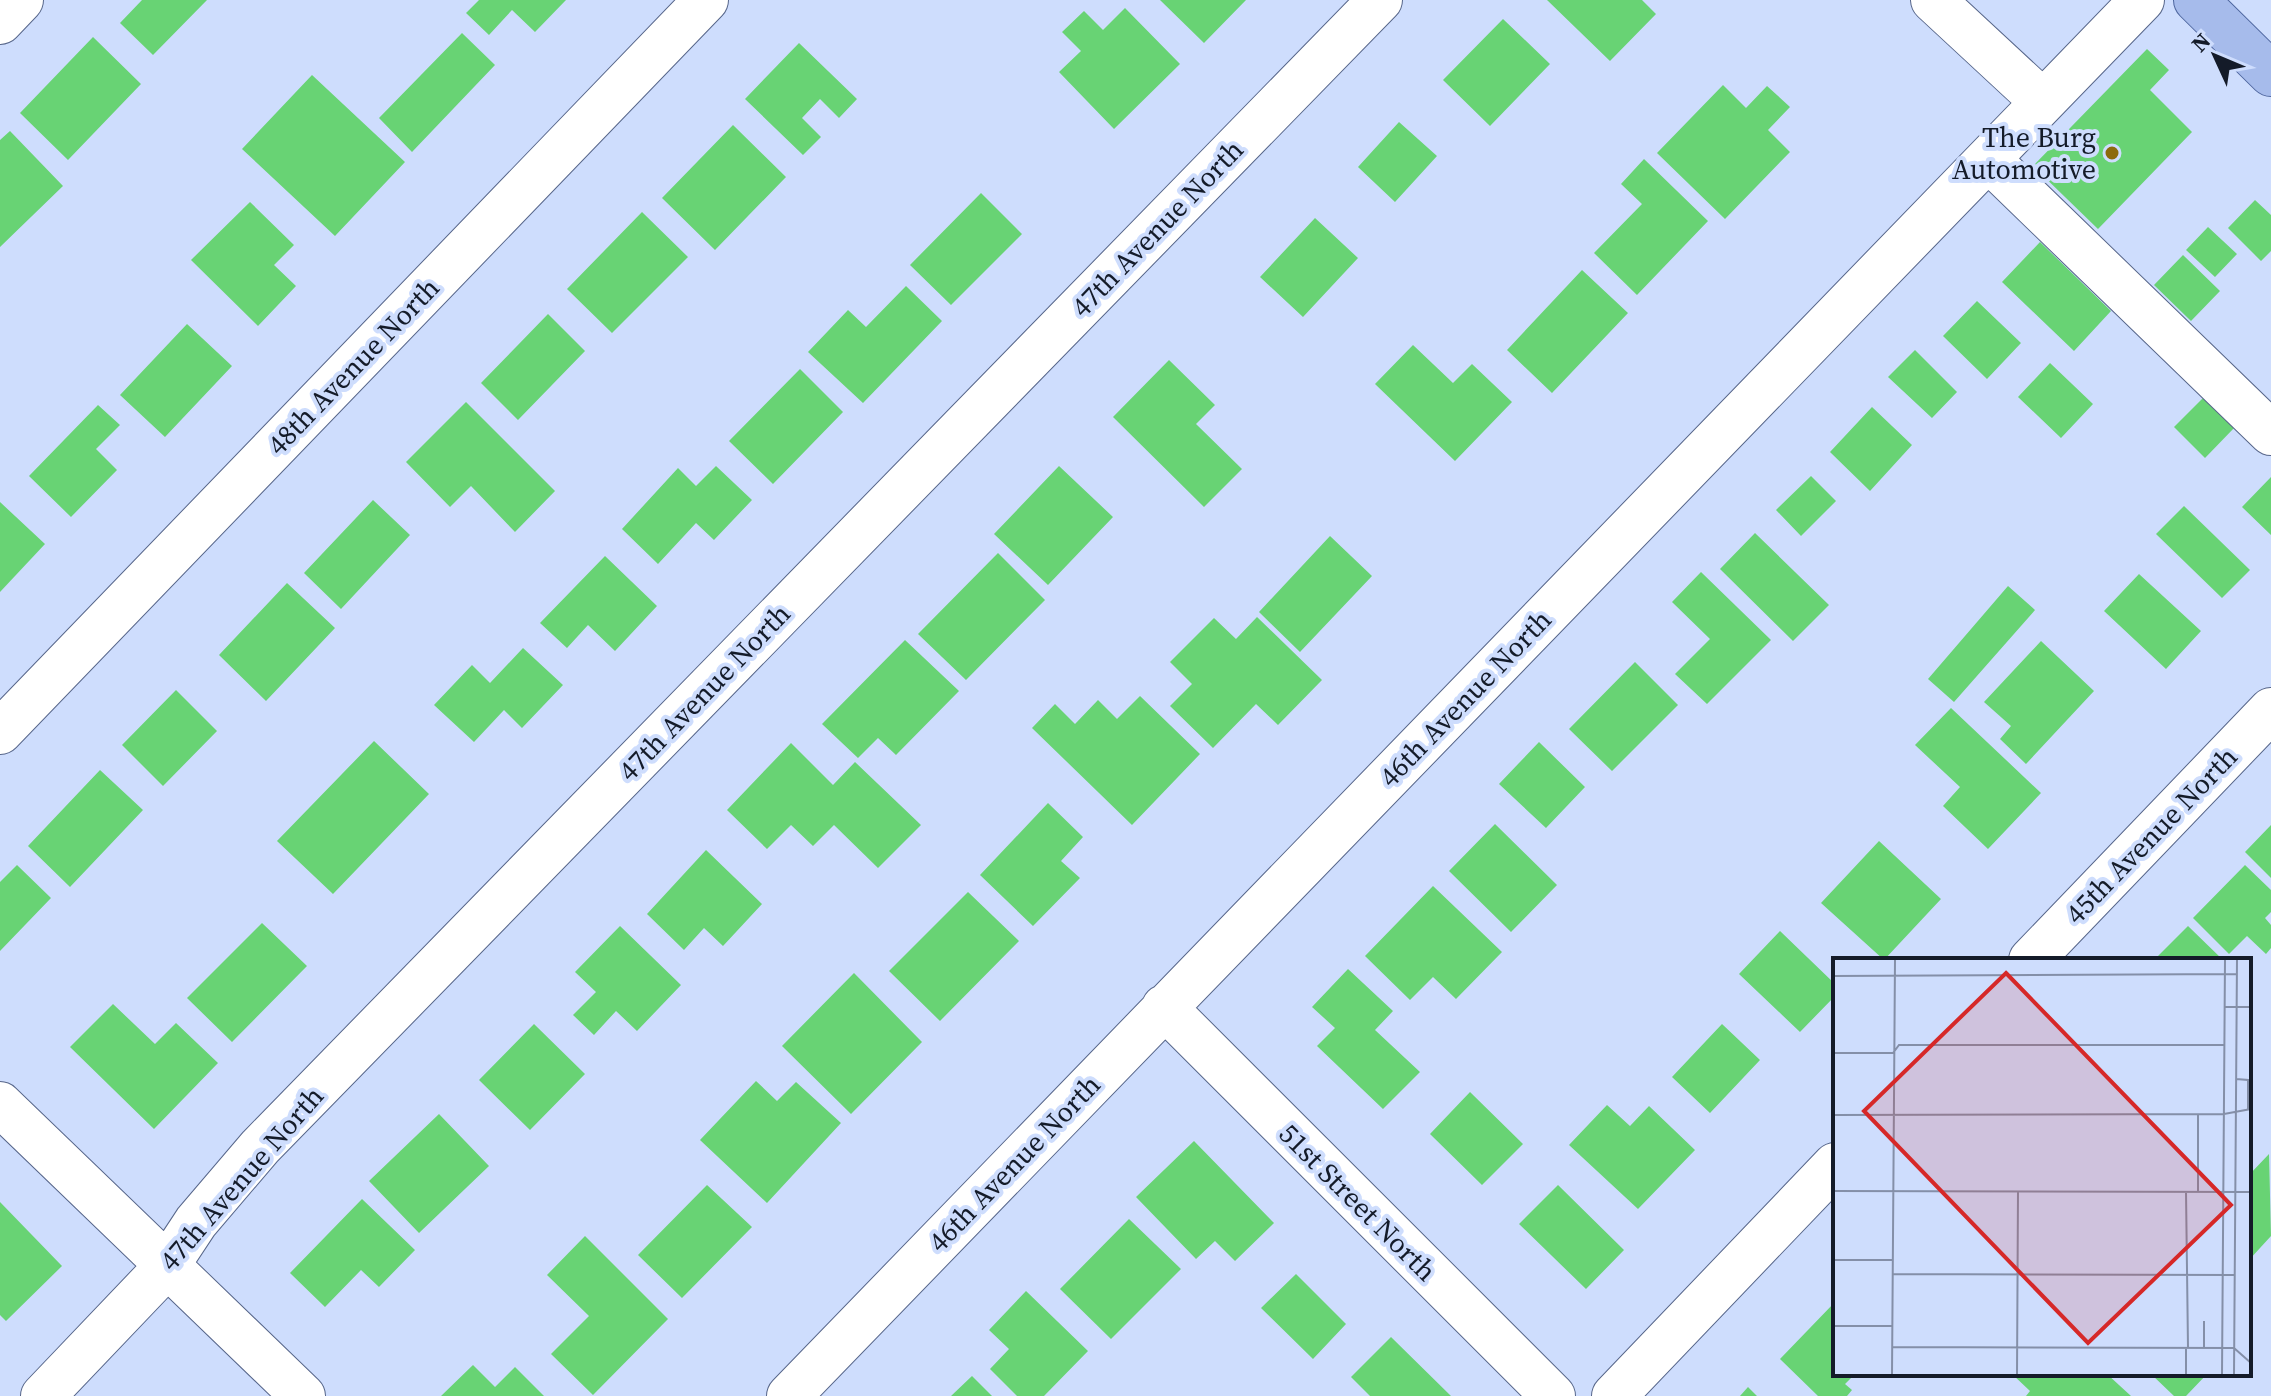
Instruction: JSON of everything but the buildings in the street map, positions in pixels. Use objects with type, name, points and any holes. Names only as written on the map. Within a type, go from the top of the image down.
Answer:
[{"type":"main road","points":[[2196,0],[2271,74]]},
{"type":"street","points":[[0,22],[21,0]]},
{"type":"street","name":"48th Avenue North","points":[[0,732],[706,0]]},
{"type":"street","name":"47th Avenue North","points":[[43,1396],[167,1266],[196,1222],[260,1147],[1380,0]]},
{"type":"street","points":[[1933,0],[2043,102]]},
{"type":"street","name":"46th Avenue North","points":[[789,1396],[2142,0]]},
{"type":"street","points":[[1988,159],[2271,433]]},
{"type":"street","name":"45th Avenue North","points":[[2033,958],[2271,710]]},
{"type":"street","name":"51st Street North","points":[[1164,1007],[1553,1396]]},
{"type":"street","points":[[0,1104],[303,1396]]},
{"type":"street","points":[[1614,1396],[1833,1167]]},
{"type":"place","name":"The Burg Automotive","points":[[2112,153]]}]
